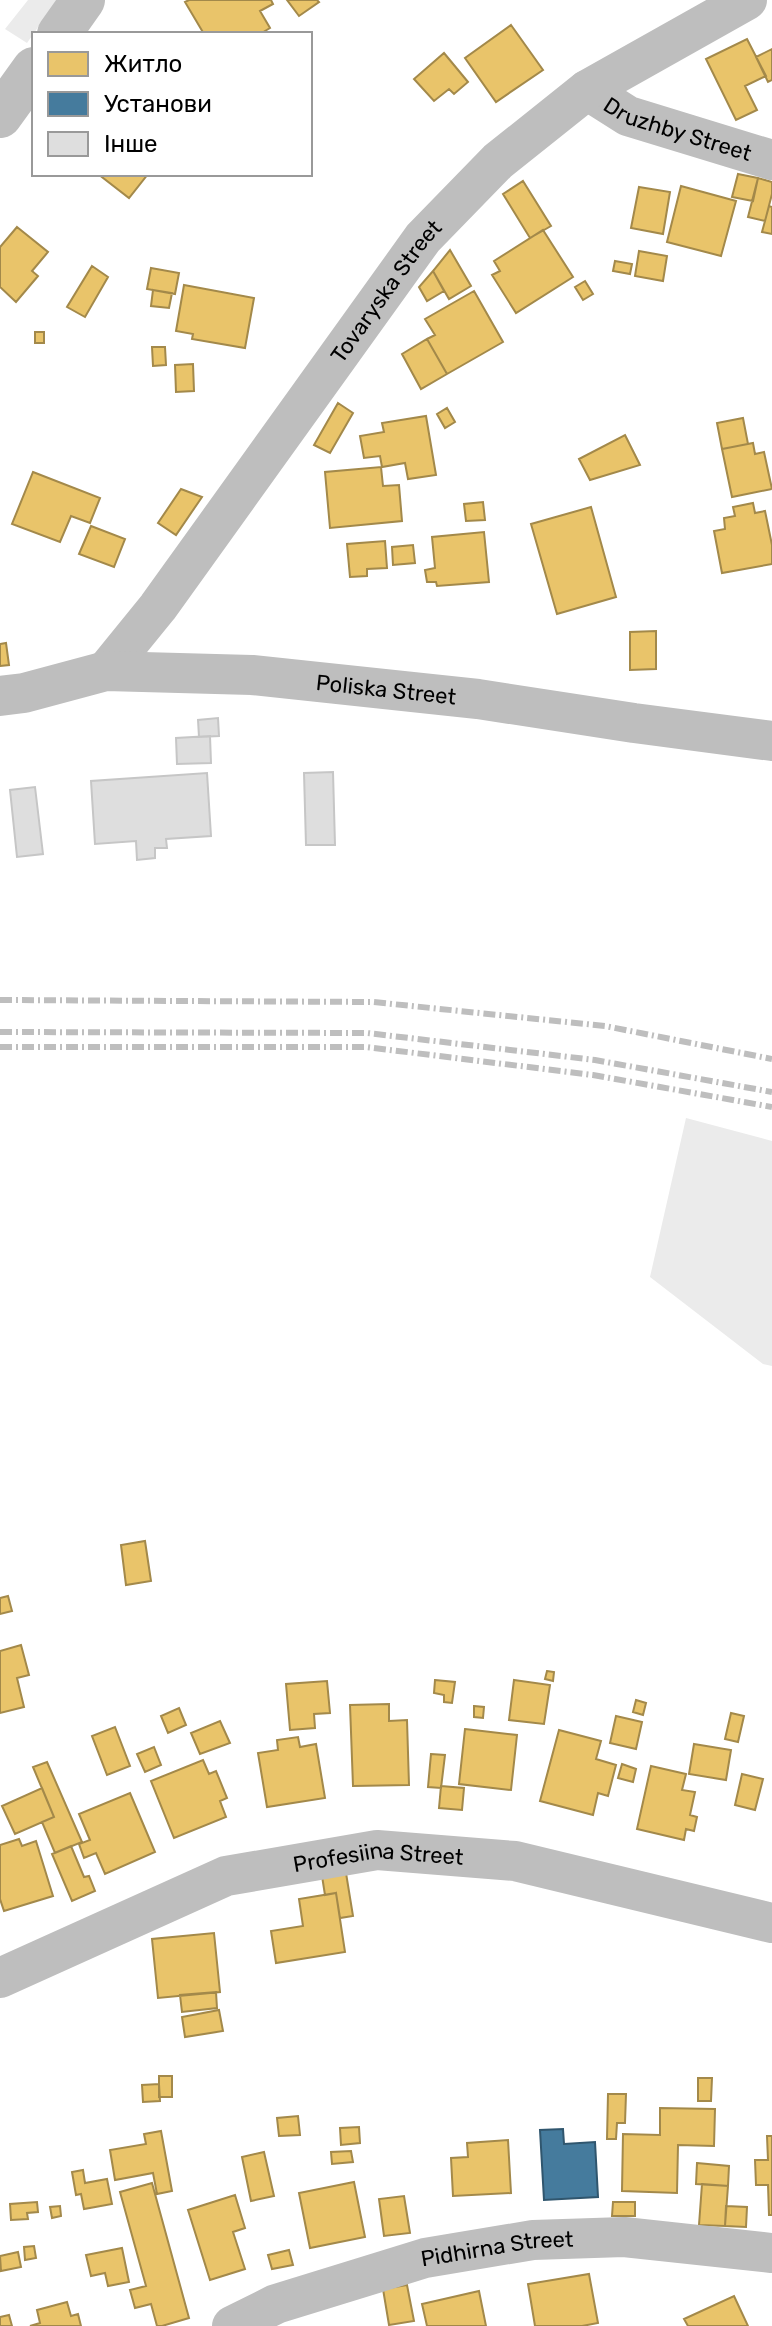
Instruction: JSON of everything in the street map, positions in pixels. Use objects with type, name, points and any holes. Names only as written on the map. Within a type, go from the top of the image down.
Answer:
[{"type":"street","points":[[60,32],[83,0]]},
{"type":"street","name":"Tovaryska Street","points":[[106,671],[158,607],[423,238],[498,161],[587,90],[747,0]]},
{"type":"street","points":[[0,116],[32,72]]},
{"type":"street","name":"Druzhby Street","points":[[587,90],[628,116],[772,160]]},
{"type":"street","name":"Poliska Street","points":[[0,696],[24,693],[106,671],[252,675],[478,699],[772,741]]},
{"type":"street","name":"Profesiina Street","points":[[0,1978],[226,1876],[377,1850],[515,1861],[772,1923]]},
{"type":"street","name":"Pidhirna Street","points":[[232,2326],[276,2304],[425,2258],[533,2240],[624,2237],[772,2253]]},
{"type":"shaded area","points":[[28,0],[57,0],[27,43],[5,29]]},
{"type":"shaded area","points":[[686,1118],[772,1141],[772,1366],[763,1364],[650,1277]]},
{"type":"building: Житло","points":[[271,0],[273,4],[260,11],[270,28],[263,32],[203,32],[185,2]]},
{"type":"building: Житло","points":[[287,0],[317,0],[319,2],[299,16]]},
{"type":"building: Житло","points":[[511,25],[543,70],[496,102],[465,58]]},
{"type":"building: Житло","points":[[747,39],[766,76],[745,86],[757,110],[736,120],[706,59]]},
{"type":"building: Житло","points":[[772,49],[772,80],[768,82],[756,57]]},
{"type":"building: Житло","points":[[444,53],[468,82],[454,94],[449,89],[434,101],[414,79]]},
{"type":"building: Житло","points":[[738,174],[758,178],[753,201],[732,197]]},
{"type":"building: Житло","points":[[101,176],[146,176],[129,198]]},
{"type":"building: Житло","points":[[758,178],[772,182],[765,221],[748,217]]},
{"type":"building: Житло","points":[[523,181],[551,226],[530,238],[503,194]]},
{"type":"building: Житло","points":[[681,186],[736,201],[721,256],[667,242]]},
{"type":"building: Житло","points":[[639,187],[670,192],[663,234],[631,228]]},
{"type":"building: Житло","points":[[769,206],[772,207],[772,234],[762,232]]},
{"type":"building: Житло","points":[[17,227],[48,252],[32,271],[38,276],[16,302],[0,287],[0,247]]},
{"type":"building: Житло","points":[[543,230],[573,277],[516,313],[492,275],[500,271],[494,261]]},
{"type":"building: Житло","points":[[450,250],[471,286],[449,299],[433,271]]},
{"type":"building: Житло","points":[[639,251],[667,256],[663,281],[635,276]]},
{"type":"building: Житло","points":[[615,261],[632,264],[630,274],[613,271]]},
{"type":"building: Житло","points":[[92,266],[108,277],[85,317],[67,307]]},
{"type":"building: Житло","points":[[151,268],[179,273],[175,294],[147,289]]},
{"type":"building: Житло","points":[[433,271],[444,291],[427,301],[419,287]]},
{"type":"building: Житло","points":[[585,281],[593,294],[583,300],[575,287]]},
{"type":"building: Житло","points":[[184,285],[254,298],[245,348],[192,339],[193,334],[176,331]]},
{"type":"building: Житло","points":[[153,290],[172,293],[169,308],[151,306]]},
{"type":"building: Житло","points":[[474,291],[503,342],[447,374],[427,339],[435,335],[425,319]]},
{"type":"building: Житло","points":[[35,332],[44,332],[44,343],[35,343]]},
{"type":"building: Житло","points":[[427,339],[447,374],[421,389],[402,354]]},
{"type":"building: Житло","points":[[152,347],[165,347],[166,365],[153,366]]},
{"type":"building: Житло","points":[[193,364],[194,391],[176,392],[175,365]]},
{"type":"building: Житло","points":[[338,403],[353,413],[330,453],[314,445]]},
{"type":"building: Житло","points":[[447,408],[455,422],[445,428],[437,414]]},
{"type":"building: Житло","points":[[426,416],[436,475],[408,479],[405,463],[382,467],[380,456],[364,458],[360,436],[384,432],[382,423]]},
{"type":"building: Житло","points":[[743,418],[748,444],[722,449],[717,423]]},
{"type":"building: Житло","points":[[625,435],[640,465],[590,480],[579,459]]},
{"type":"building: Житло","points":[[753,443],[755,454],[764,452],[772,489],[732,497],[722,449]]},
{"type":"building: Житло","points":[[381,467],[383,486],[399,485],[402,521],[330,528],[325,472]]},
{"type":"building: Житло","points":[[33,472],[100,498],[90,523],[71,516],[60,542],[12,524]]},
{"type":"building: Житло","points":[[181,489],[202,497],[176,535],[158,523]]},
{"type":"building: Житло","points":[[483,502],[485,520],[466,521],[464,504]]},
{"type":"building: Житло","points":[[753,503],[755,513],[765,511],[772,545],[772,564],[722,573],[714,531],[725,529],[724,518],[735,516],[733,507]]},
{"type":"building: Житло","points":[[591,507],[616,597],[557,614],[531,524]]},
{"type":"building: Житло","points":[[91,526],[125,539],[114,567],[79,554]]},
{"type":"building: Житло","points":[[484,532],[489,582],[437,586],[436,582],[427,582],[425,570],[435,568],[432,537]]},
{"type":"building: Житло","points":[[385,541],[387,568],[367,569],[367,576],[350,577],[347,544]]},
{"type":"building: Житло","points":[[413,545],[415,563],[393,565],[392,547]]},
{"type":"building: Житло","points":[[656,631],[656,669],[630,670],[630,632]]},
{"type":"building: Житло","points":[[6,643],[9,665],[0,666],[0,644]]},
{"type":"building: Житло","points":[[145,1541],[151,1581],[126,1585],[121,1545]]},
{"type":"building: Житло","points":[[8,1596],[12,1611],[0,1614],[0,1598]]},
{"type":"building: Житло","points":[[21,1645],[29,1675],[17,1678],[24,1707],[0,1713],[0,1651]]},
{"type":"building: Житло","points":[[547,1671],[554,1672],[553,1681],[545,1679]]},
{"type":"building: Житло","points":[[435,1680],[455,1682],[452,1703],[444,1702],[444,1695],[434,1693]]},
{"type":"building: Житло","points":[[514,1680],[550,1685],[544,1724],[509,1720]]},
{"type":"building: Житло","points":[[327,1681],[330,1713],[314,1714],[315,1728],[290,1730],[286,1684]]},
{"type":"building: Житло","points":[[636,1700],[646,1703],[643,1715],[633,1712]]},
{"type":"building: Житло","points":[[389,1704],[389,1721],[407,1720],[409,1785],[353,1786],[350,1705]]},
{"type":"building: Житло","points":[[474,1706],[484,1707],[483,1718],[474,1717]]},
{"type":"building: Житло","points":[[179,1708],[186,1725],[168,1733],[161,1716]]},
{"type":"building: Житло","points":[[731,1713],[744,1716],[738,1742],[725,1739]]},
{"type":"building: Житло","points":[[616,1716],[642,1722],[636,1749],[610,1743]]},
{"type":"building: Житло","points":[[220,1721],[230,1743],[200,1754],[191,1733]]},
{"type":"building: Житло","points":[[115,1727],[130,1766],[107,1775],[92,1736]]},
{"type":"building: Житло","points":[[465,1729],[517,1735],[511,1790],[459,1784]]},
{"type":"building: Житло","points":[[559,1730],[601,1741],[596,1759],[616,1765],[608,1796],[598,1793],[593,1815],[540,1801]]},
{"type":"building: Житло","points":[[298,1737],[300,1747],[316,1744],[325,1798],[267,1807],[258,1753],[278,1750],[277,1740]]},
{"type":"building: Житло","points":[[694,1744],[731,1750],[726,1780],[689,1774]]},
{"type":"building: Житло","points":[[154,1747],[161,1765],[145,1772],[137,1754]]},
{"type":"building: Житло","points":[[431,1754],[445,1755],[441,1788],[428,1787]]},
{"type":"building: Житло","points":[[203,1760],[209,1774],[216,1771],[227,1798],[220,1801],[226,1817],[174,1838],[151,1781]]},
{"type":"building: Житло","points":[[47,1762],[82,1842],[55,1853],[42,1822],[54,1817],[33,1767]]},
{"type":"building: Житло","points":[[622,1764],[636,1769],[633,1782],[618,1778]]},
{"type":"building: Житло","points":[[651,1766],[686,1774],[682,1790],[695,1792],[690,1815],[697,1817],[694,1831],[686,1829],[684,1840],[637,1829]]},
{"type":"building: Житло","points":[[742,1774],[763,1779],[755,1810],[735,1805]]},
{"type":"building: Житло","points":[[441,1786],[464,1788],[462,1810],[439,1808]]},
{"type":"building: Житло","points":[[42,1788],[54,1817],[15,1834],[2,1806]]},
{"type":"building: Житло","points":[[130,1793],[155,1852],[105,1874],[96,1853],[84,1858],[79,1844],[90,1840],[79,1814]]},
{"type":"building: Житло","points":[[19,1839],[22,1846],[36,1841],[53,1896],[4,1911],[0,1899],[0,1845]]},
{"type":"building: Житло","points":[[71,1846],[84,1877],[89,1876],[95,1891],[72,1901],[52,1854]]},
{"type":"building: Житло","points":[[346,1873],[353,1916],[340,1918],[336,1893],[325,1895],[322,1876]]},
{"type":"building: Житло","points":[[336,1893],[345,1952],[276,1963],[271,1931],[303,1926],[299,1899]]},
{"type":"building: Житло","points":[[214,1933],[220,1992],[158,1998],[152,1939]]},
{"type":"building: Житло","points":[[216,1992],[217,2008],[182,2012],[180,1995]]},
{"type":"building: Житло","points":[[219,2010],[223,2031],[185,2037],[182,2017]]},
{"type":"building: Житло","points":[[159,2076],[172,2076],[172,2097],[159,2097]]},
{"type":"building: Житло","points":[[698,2078],[712,2078],[711,2101],[698,2101]]},
{"type":"building: Житло","points":[[159,2084],[160,2101],[143,2102],[142,2085]]},
{"type":"building: Житло","points":[[608,2094],[626,2094],[625,2123],[617,2123],[616,2139],[607,2139]]},
{"type":"building: Житло","points":[[660,2108],[715,2109],[714,2146],[678,2145],[677,2193],[622,2191],[623,2134],[660,2135]]},
{"type":"building: Житло","points":[[298,2116],[300,2135],[279,2136],[277,2118]]},
{"type":"building: Житло","points":[[359,2127],[360,2143],[341,2145],[340,2128]]},
{"type":"building: Житло","points":[[161,2131],[172,2191],[157,2194],[153,2173],[115,2180],[110,2150],[146,2144],[144,2134]]},
{"type":"building: Житло","points":[[767,2136],[772,2136],[772,2215],[769,2215],[768,2185],[756,2185],[755,2160],[768,2160]]},
{"type":"building: Житло","points":[[508,2140],[511,2193],[453,2196],[451,2158],[468,2157],[467,2143]]},
{"type":"building: Житло","points":[[351,2151],[353,2162],[332,2164],[331,2152]]},
{"type":"building: Житло","points":[[264,2152],[274,2196],[251,2201],[242,2157]]},
{"type":"building: Житло","points":[[697,2163],[729,2166],[728,2186],[696,2184]]},
{"type":"building: Житло","points":[[83,2170],[85,2183],[107,2179],[112,2204],[84,2209],[81,2194],[76,2195],[72,2172]]},
{"type":"building: Житло","points":[[354,2182],[365,2237],[310,2248],[299,2193]]},
{"type":"building: Житло","points":[[152,2183],[189,2318],[162,2326],[157,2326],[151,2304],[135,2308],[130,2290],[146,2286],[120,2192]]},
{"type":"building: Житло","points":[[702,2184],[728,2186],[725,2226],[699,2225]]},
{"type":"building: Житло","points":[[235,2195],[245,2228],[233,2232],[245,2269],[210,2280],[188,2210]]},
{"type":"building: Житло","points":[[404,2196],[410,2233],[384,2236],[379,2199]]},
{"type":"building: Житло","points":[[37,2202],[38,2212],[27,2213],[28,2219],[11,2220],[10,2204]]},
{"type":"building: Житло","points":[[613,2202],[635,2202],[635,2216],[612,2216]]},
{"type":"building: Житло","points":[[60,2206],[61,2216],[52,2218],[50,2207]]},
{"type":"building: Житло","points":[[726,2206],[747,2207],[746,2227],[725,2226]]},
{"type":"building: Житло","points":[[34,2246],[36,2258],[25,2260],[24,2247]]},
{"type":"building: Житло","points":[[122,2248],[129,2282],[108,2286],[105,2273],[91,2276],[86,2255]]},
{"type":"building: Житло","points":[[289,2250],[293,2265],[272,2269],[268,2255]]},
{"type":"building: Житло","points":[[18,2252],[21,2267],[1,2271],[0,2256]]},
{"type":"building: Житло","points":[[589,2274],[598,2323],[535,2326],[528,2284]]},
{"type":"building: Житло","points":[[407,2285],[414,2321],[389,2325],[383,2289]]},
{"type":"building: Житло","points":[[479,2291],[486,2326],[427,2326],[422,2304]]},
{"type":"building: Житло","points":[[734,2296],[748,2326],[688,2326],[684,2319]]},
{"type":"building: Житло","points":[[67,2302],[71,2316],[78,2314],[81,2326],[30,2326],[40,2323],[37,2310]]},
{"type":"building: Житло","points":[[9,2315],[12,2326],[0,2326],[0,2317]]},
{"type":"building: Установи","points":[[563,2129],[564,2144],[595,2142],[598,2197],[544,2200],[540,2130]]},
{"type":"building: Інше","points":[[218,718],[219,736],[199,737],[198,720]]},
{"type":"building: Інше","points":[[210,736],[211,763],[177,764],[176,738]]},
{"type":"building: Інше","points":[[333,772],[335,845],[306,845],[304,773]]},
{"type":"building: Інше","points":[[207,773],[211,836],[166,839],[167,848],[155,848],[155,858],[137,860],[136,841],[95,844],[91,781]]},
{"type":"building: Інше","points":[[35,787],[43,854],[17,857],[10,790]]},
{"type":"railway","points":[[0,1000],[373,1002],[605,1026],[772,1059]]},
{"type":"railway","points":[[0,1032],[367,1033],[595,1060],[772,1092]]},
{"type":"railway","points":[[0,1047],[366,1047],[593,1075],[772,1107]]}]
